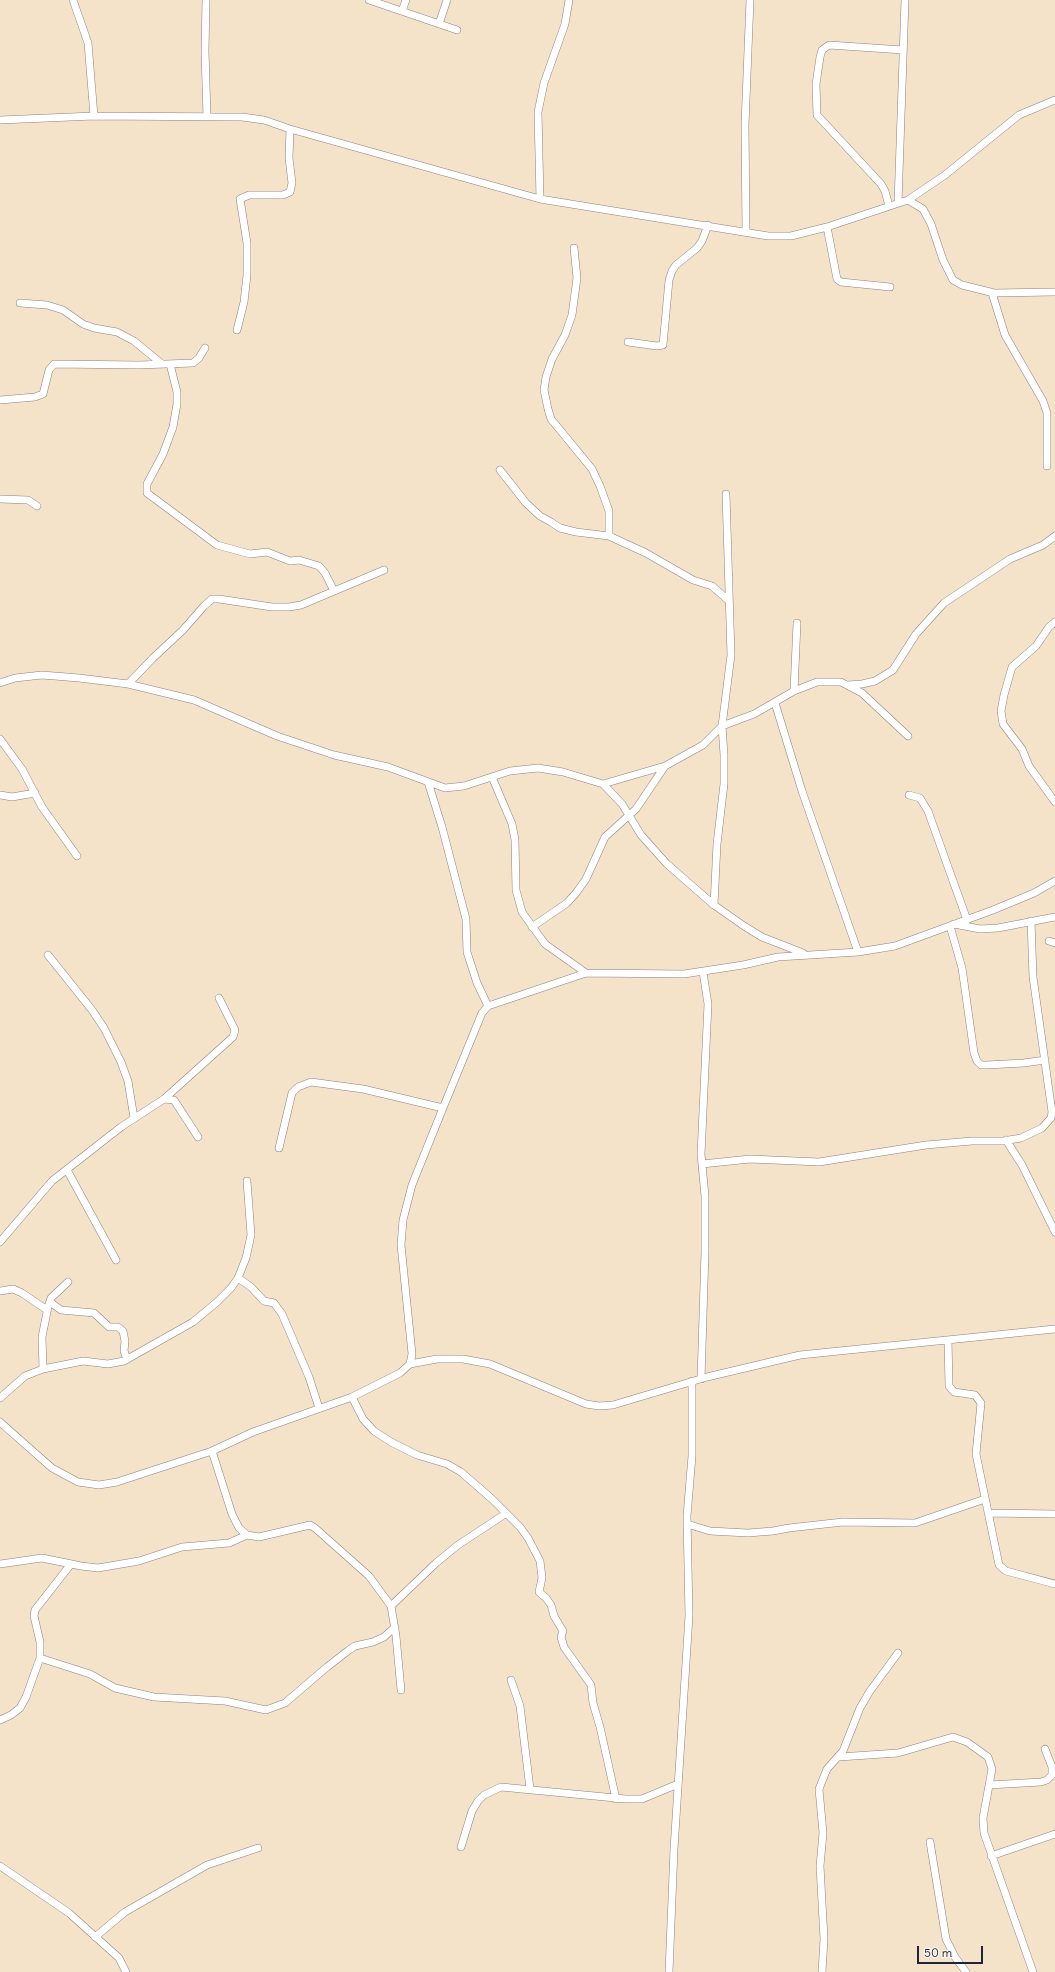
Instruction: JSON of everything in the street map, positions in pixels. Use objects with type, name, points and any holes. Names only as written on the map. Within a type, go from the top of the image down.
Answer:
[{"type":"street","points":[[73,0],[88,43],[94,116]]},
{"type":"street","points":[[206,0],[205,51],[208,117]]},
{"type":"street","points":[[369,0],[457,30]]},
{"type":"street","points":[[402,11],[406,0]]},
{"type":"street","points":[[439,24],[447,0]]},
{"type":"street","points":[[540,199],[538,112],[544,83],[565,24],[569,0]]},
{"type":"street","points":[[746,231],[745,125],[750,0]]},
{"type":"street","points":[[898,203],[905,0]]},
{"type":"street","points":[[889,206],[886,191],[881,184],[817,115],[816,84],[822,50],[829,45],[903,50]]},
{"type":"street","points":[[0,120],[94,116],[242,117],[264,120],[290,129],[540,199],[746,231],[768,236],[791,236],[827,227],[908,200],[945,175],[1019,115],[1055,100]]},
{"type":"street","points":[[236,330],[244,302],[247,275],[247,243],[240,199],[249,195],[283,195],[290,192],[292,182],[289,158],[290,129]]},
{"type":"street","points":[[908,200],[923,209],[931,224],[943,260],[953,280],[962,285],[992,293],[1054,292]]},
{"type":"street","points":[[628,342],[657,346],[663,345],[669,280],[676,265],[699,245],[708,225]]},
{"type":"street","points":[[827,227],[837,279],[841,282],[890,287]]},
{"type":"street","points":[[574,248],[577,278],[572,315],[565,335],[552,359],[546,377],[544,390],[552,419],[592,470],[600,486],[610,511],[609,536]]},
{"type":"street","points":[[992,293],[1005,335],[1043,401],[1046,413],[1046,466]]},
{"type":"street","points":[[20,303],[47,305],[62,310],[83,324],[94,328],[117,332],[134,341],[162,364]]},
{"type":"street","points":[[0,400],[35,397],[43,394],[49,370],[54,364],[170,364],[197,361],[205,348]]},
{"type":"street","points":[[170,364],[177,392],[177,404],[172,427],[163,454],[147,484],[147,493],[217,545],[250,554],[266,552],[290,561],[299,560],[319,566],[325,573],[334,591]]},
{"type":"street","points":[[500,470],[526,503],[540,516],[560,528],[576,532],[609,536],[646,553],[693,580],[712,586],[728,600]]},
{"type":"street","points":[[714,905],[716,844],[724,784],[722,726],[731,655],[728,600],[728,533],[726,494]]},
{"type":"street","points":[[0,499],[28,500],[38,506]]},
{"type":"street","points":[[847,685],[875,681],[893,670],[916,634],[944,603],[1010,559],[1043,545],[1055,536]]},
{"type":"street","points":[[128,684],[212,599],[272,607],[301,605],[384,570]]},
{"type":"street","points":[[1055,622],[1049,627],[1036,646],[1012,667],[1001,711],[1003,724],[1022,749],[1029,766],[1055,802]]},
{"type":"street","points":[[794,691],[797,623]]},
{"type":"street","points":[[0,683],[15,678],[42,675],[128,684],[194,700],[277,736],[334,755],[388,767],[445,788],[464,786],[510,772],[538,768],[563,772],[603,784],[622,804],[641,835],[667,864],[714,905],[762,937],[805,954]]},
{"type":"street","points":[[603,784],[665,766],[703,745],[722,726],[754,714],[794,691],[817,682],[841,682],[862,693],[908,736]]},
{"type":"street","points":[[774,703],[802,791],[858,952]]},
{"type":"street","points":[[0,739],[22,769],[42,807],[77,856]]},
{"type":"street","points":[[532,927],[567,903],[576,893],[586,879],[605,837],[640,803],[665,766]]},
{"type":"street","points":[[492,777],[512,824],[515,840],[516,890],[522,912],[545,944],[586,974]]},
{"type":"street","points":[[428,782],[466,919],[467,952],[477,983],[488,1006]]},
{"type":"street","points":[[0,795],[12,797],[35,793]]},
{"type":"street","points":[[909,795],[920,798],[928,811],[967,920]]},
{"type":"street","points":[[410,1364],[412,1341],[401,1245],[403,1220],[412,1185],[482,1013],[488,1006],[586,974],[684,974],[703,972],[778,956],[858,952],[895,946],[967,920],[1034,893],[1055,881]]},
{"type":"street","points":[[952,925],[980,929],[1012,926],[1055,917]]},
{"type":"street","points":[[702,1164],[750,1159],[819,1162],[926,1145],[1021,1138],[1031,1135],[1042,1128],[1051,1118],[1033,977],[1031,921]]},
{"type":"street","points":[[952,925],[962,968],[974,1053],[977,1061],[981,1065],[987,1065],[1024,1063],[1044,1060]]},
{"type":"street","points":[[48,955],[92,1010],[104,1028],[121,1062],[128,1081],[134,1118]]},
{"type":"street","points":[[701,1379],[705,1252],[705,1196],[702,1164],[702,1095],[708,1004],[703,972]]},
{"type":"street","points":[[0,1242],[52,1181],[134,1118],[164,1099],[233,1037],[234,1030],[232,1024],[219,998]]},
{"type":"street","points":[[279,1148],[292,1093],[298,1086],[311,1082],[363,1089],[443,1108]]},
{"type":"street","points":[[164,1099],[174,1100],[198,1137]]},
{"type":"street","points":[[1006,1140],[1022,1165],[1055,1232]]},
{"type":"street","points":[[67,1170],[116,1260]]},
{"type":"street","points":[[0,1398],[25,1376],[43,1369],[83,1361],[108,1364],[127,1359],[193,1322],[231,1288],[238,1278],[246,1258],[251,1235],[247,1180]]},
{"type":"street","points":[[238,1278],[251,1287],[264,1301],[274,1303],[282,1314],[309,1377],[318,1408]]},
{"type":"street","points":[[43,1369],[42,1337],[50,1302],[56,1292],[68,1282]]},
{"type":"street","points":[[0,1291],[13,1289],[22,1293],[48,1310]]},
{"type":"street","points":[[50,1302],[62,1310],[94,1313],[109,1327],[118,1327],[123,1331],[125,1341],[124,1351],[127,1359]]},
{"type":"street","points":[[0,1422],[42,1461],[78,1482],[99,1485],[117,1482],[212,1451],[253,1432],[352,1397],[389,1380],[410,1364],[437,1358],[463,1359],[490,1364],[586,1404],[599,1406],[613,1405],[692,1381],[800,1355],[1055,1329]]},
{"type":"street","points":[[948,1340],[949,1386],[954,1392],[975,1395],[982,1403],[976,1454],[1001,1568],[1055,1584]]},
{"type":"street","points":[[669,1972],[678,1784],[689,1616],[688,1524],[689,1470],[692,1456],[692,1381]]},
{"type":"street","points":[[352,1397],[363,1419],[374,1430],[391,1442],[417,1455],[447,1464],[462,1472],[520,1527],[540,1561],[542,1578],[539,1592],[551,1605],[554,1616],[563,1631],[561,1637],[564,1646],[591,1686],[592,1703],[600,1727],[616,1799]]},
{"type":"street","points":[[212,1451],[232,1514],[239,1528],[247,1535],[259,1537],[310,1525],[369,1576],[391,1606],[395,1627],[401,1690]]},
{"type":"street","points":[[688,1524],[710,1531],[748,1533],[843,1522],[915,1523],[985,1499]]},
{"type":"street","points":[[988,1513],[1055,1514]]},
{"type":"street","points":[[391,1606],[436,1563],[464,1541],[505,1514]]},
{"type":"street","points":[[0,1564],[42,1558],[98,1568],[139,1561],[182,1546],[229,1543],[247,1535]]},
{"type":"street","points":[[0,1720],[11,1715],[20,1708],[26,1697],[40,1658],[40,1642],[34,1616],[35,1610],[71,1564]]},
{"type":"street","points":[[40,1658],[90,1674],[115,1688],[154,1697],[225,1702],[266,1710],[285,1703],[327,1667],[355,1646],[378,1640],[395,1627]]},
{"type":"street","points":[[822,1972],[824,1939],[820,1866],[823,1825],[819,1789],[827,1769],[843,1751],[860,1708],[885,1668],[898,1653]]},
{"type":"street","points":[[511,1680],[520,1706],[530,1789]]},
{"type":"street","points":[[839,1757],[898,1753],[941,1739],[953,1737],[960,1738],[991,1760],[992,1769],[983,1825],[991,1856],[1033,1972]]},
{"type":"street","points":[[989,1785],[1041,1782],[1048,1780],[1052,1775],[1052,1767],[1046,1749]]},
{"type":"street","points":[[461,1847],[472,1811],[484,1795],[502,1787],[616,1799],[642,1799],[678,1784]]},
{"type":"street","points":[[991,1856],[1055,1834]]},
{"type":"street","points":[[930,1842],[946,1939],[955,1957],[966,1972]]},
{"type":"street","points":[[95,1937],[125,1912],[207,1865],[258,1848]]},
{"type":"street","points":[[0,1866],[64,1909],[119,1958],[126,1972]]}]
